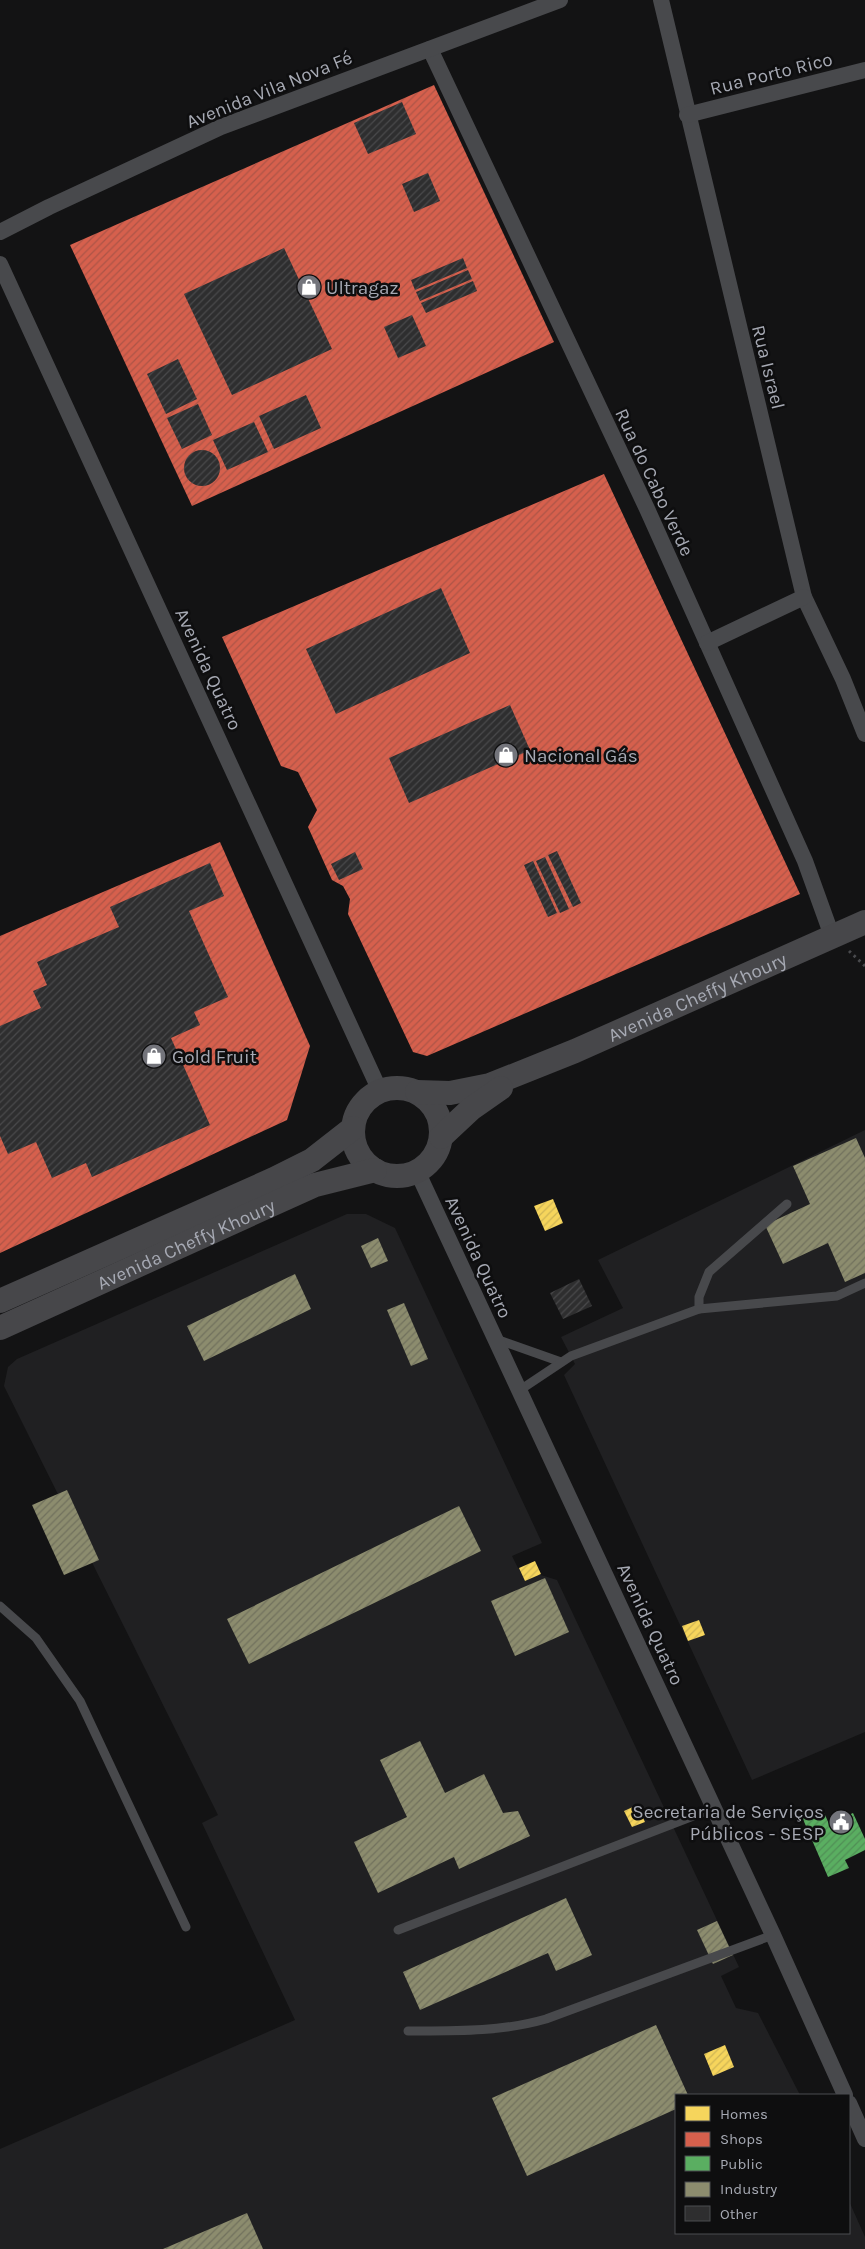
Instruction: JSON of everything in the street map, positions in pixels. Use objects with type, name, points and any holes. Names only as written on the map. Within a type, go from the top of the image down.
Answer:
[{"type":"main road","name":"Avenida Cheffy Khoury","points":[[527,1070],[865,922]]},
{"type":"main road","points":[[417,1092],[427,1099],[435,1109],[441,1123],[441,1137],[437,1151],[429,1163],[417,1172],[403,1176],[388,1175],[374,1170],[358,1152],[353,1128],[358,1112],[367,1100],[380,1091],[399,1088],[417,1092],[450,1093],[472,1090],[527,1070]]},
{"type":"main road","points":[[441,1137],[471,1109],[527,1070]]},
{"type":"main road","name":"Avenida Cheffy Khoury","points":[[0,1301],[274,1179],[312,1160],[353,1128]]},
{"type":"main road","name":"Avenida Cheffy Khoury","points":[[0,1328],[314,1185],[374,1170]]},
{"type":"street","name":"Avenida Vila Nova Fé","points":[[0,232],[49,207],[221,127],[331,84],[560,0]]},
{"type":"street","name":"Rua Israel","points":[[661,0],[687,115],[804,597],[843,679],[865,734]]},
{"type":"street","name":"Rua do Cabo Verde","points":[[430,49],[648,511],[805,861],[832,936]]},
{"type":"street","name":"Rua Porto Rico","points":[[687,115],[865,70]]},
{"type":"street","name":"Avenida Quatro","points":[[0,264],[380,1091]]},
{"type":"street","points":[[706,643],[804,597]]},
{"type":"street","name":"Avenida Quatro","points":[[417,1172],[773,1935],[845,2094]]},
{"type":"street","points":[[850,2105],[865,2139]]},
{"type":"lane","points":[[699,1308],[699,1297],[708,1272],[787,1204]]},
{"type":"lane","points":[[520,1390],[571,1356],[699,1308],[837,1296],[865,1283]]},
{"type":"lane","points":[[496,1339],[561,1362]]},
{"type":"lane","points":[[0,1606],[36,1638],[80,1701],[186,1927]]},
{"type":"lane","points":[[398,1930],[714,1808]]},
{"type":"lane","points":[[408,2031],[468,2031],[521,2026],[546,2019],[773,1935]]},
{"type":"shaded area","points":[[865,1130],[865,1732],[752,1780],[564,1375],[575,1364],[561,1337],[623,1308],[598,1260]]},
{"type":"shaded area","points":[[347,1214],[366,1214],[395,1228],[542,1543],[512,1556],[518,1568],[557,1580],[739,1967],[721,1976],[736,2008],[758,2013],[799,2094],[675,2094],[675,2234],[850,2234],[850,2203],[865,2237],[865,2249],[0,2249],[0,2149],[295,2020],[202,1823],[218,1815],[4,1386],[8,1367],[17,1359]]},
{"type":"building: Homes","points":[[325,772],[332,787],[311,797],[304,783]]},
{"type":"building: Homes","points":[[553,1199],[563,1223],[545,1231],[534,1206]]},
{"type":"building: Homes","points":[[535,1561],[541,1574],[525,1581],[519,1568]]},
{"type":"building: Homes","points":[[699,1620],[705,1635],[688,1641],[682,1626]]},
{"type":"building: Homes","points":[[637,1805],[645,1822],[632,1827],[624,1811]]},
{"type":"building: Homes","points":[[725,2045],[734,2067],[713,2076],[704,2054]]},
{"type":"building: Shops","name":"Ultragaz","points":[[434,85],[554,342],[192,506],[70,245]]},
{"type":"building: Shops","name":"Nacional Gás","points":[[604,474],[800,894],[427,1056],[413,1052],[348,914],[350,899],[343,886],[332,880],[308,827],[317,810],[298,772],[281,766],[222,637]]},
{"type":"building: Shops","name":"Gold Fruit","points":[[220,842],[310,1046],[287,1120],[0,1253],[0,936]]},
{"type":"building: Public","points":[[822,1808],[829,1824],[853,1813],[865,1839],[865,1850],[845,1860],[849,1868],[828,1877],[802,1817]]},
{"type":"building: Industry","points":[[856,1138],[865,1158],[865,1273],[845,1282],[828,1243],[783,1264],[765,1225],[810,1204],[793,1166]]},
{"type":"building: Industry","points":[[378,1238],[388,1261],[371,1268],[361,1246]]},
{"type":"building: Industry","points":[[295,1274],[311,1309],[204,1361],[187,1326]]},
{"type":"building: Industry","points":[[404,1303],[428,1359],[411,1366],[387,1310]]},
{"type":"building: Industry","points":[[67,1490],[99,1560],[64,1575],[32,1505]]},
{"type":"building: Industry","points":[[459,1506],[481,1551],[249,1664],[227,1619]]},
{"type":"building: Industry","points":[[545,1578],[569,1632],[515,1656],[491,1601]]},
{"type":"building: Industry","points":[[420,1741],[445,1793],[484,1774],[503,1813],[518,1811],[530,1836],[459,1869],[454,1857],[378,1893],[354,1842],[407,1817],[380,1760]]},
{"type":"building: Industry","points":[[566,1898],[592,1955],[556,1971],[548,1953],[420,2010],[403,1972]]},
{"type":"building: Industry","points":[[717,1921],[733,1955],[713,1964],[697,1930]]},
{"type":"building: Industry","points":[[656,2025],[688,2094],[675,2094],[675,2109],[527,2176],[492,2098]]},
{"type":"building: Industry","points":[[247,2213],[263,2249],[163,2249]]},
{"type":"building: Other","points":[[402,102],[416,134],[368,154],[354,123]]},
{"type":"building: Other","points":[[428,173],[440,201],[414,212],[402,184]]},
{"type":"building: Other","points":[[284,248],[332,349],[232,395],[184,294]]},
{"type":"building: Other","points":[[463,258],[467,268],[415,290],[411,280]]},
{"type":"building: Other","points":[[468,270],[472,279],[420,301],[416,292]]},
{"type":"building: Other","points":[[473,281],[477,291],[426,313],[421,303]]},
{"type":"building: Other","points":[[412,315],[426,346],[398,358],[384,327]]},
{"type":"building: Other","points":[[178,359],[197,399],[166,414],[147,374]]},
{"type":"building: Other","points":[[306,395],[321,428],[274,449],[259,416]]},
{"type":"building: Other","points":[[198,404],[212,435],[182,449],[167,418]]},
{"type":"building: Other","points":[[254,422],[268,452],[227,470],[213,440]]},
{"type":"building: Other","points":[[202,450],[215,455],[220,468],[215,481],[202,486],[189,481],[184,468],[189,455]]},
{"type":"building: Other","points":[[441,588],[470,653],[336,714],[306,649]]},
{"type":"building: Other","points":[[510,705],[530,750],[409,803],[389,758]]},
{"type":"building: Other","points":[[557,851],[581,903],[573,907],[548,855]]},
{"type":"building: Other","points":[[355,852],[363,869],[339,880],[331,864]]},
{"type":"building: Other","points":[[545,857],[569,909],[560,913],[536,861]]},
{"type":"building: Other","points":[[533,861],[557,913],[548,917],[524,865]]},
{"type":"building: Other","points":[[210,863],[224,896],[189,911],[228,997],[194,1012],[200,1025],[171,1038],[210,1125],[92,1177],[86,1163],[52,1178],[36,1142],[8,1154],[0,1136],[0,1026],[41,1008],[33,991],[47,985],[37,962],[119,927],[110,907]]},
{"type":"building: Other","points":[[579,1279],[592,1306],[563,1319],[550,1293]]},
{"type":"place","name":"Ultragaz","points":[[309,287]]},
{"type":"place","name":"Nacional Gás","points":[[506,755]]},
{"type":"place","name":"Gold Fruit","points":[[154,1056]]},
{"type":"place","name":"Secretaria de Serviços Públicos - SESP","points":[[841,1822]]}]
